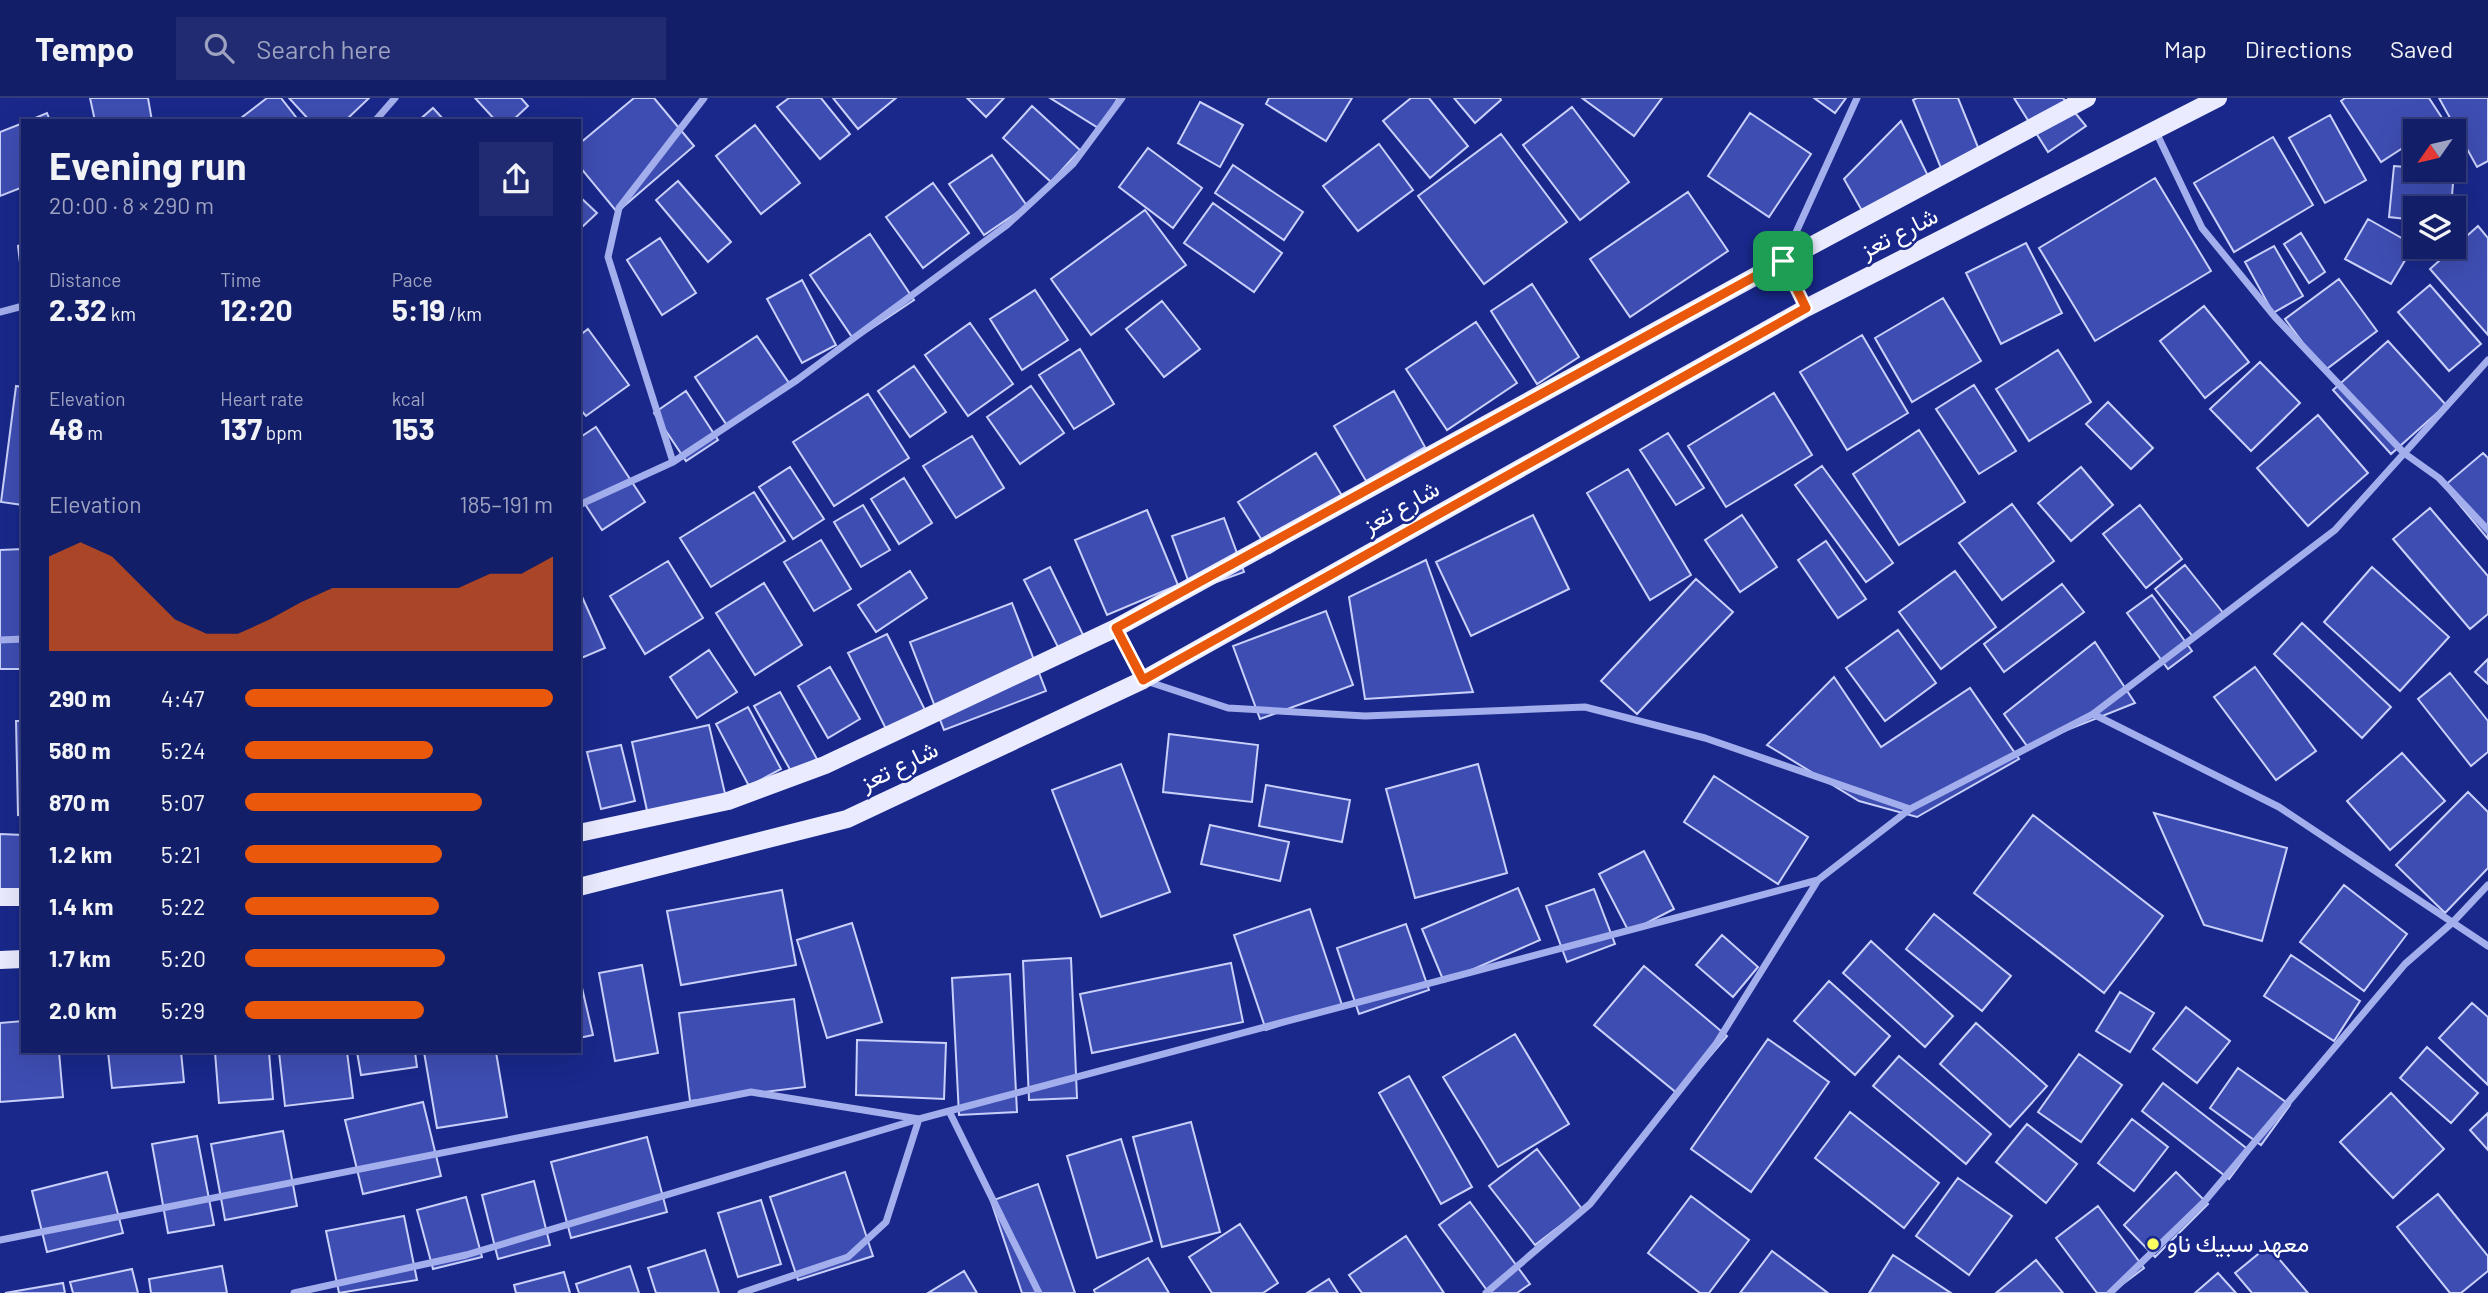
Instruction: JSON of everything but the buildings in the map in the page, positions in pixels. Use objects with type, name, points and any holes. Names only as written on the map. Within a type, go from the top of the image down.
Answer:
[{"type":"main road","name":"شارع تعز","points":[[581,833],[728,801],[825,765],[1116,628],[1783,261],[2088,98]]},
{"type":"main road","name":"شارع تعز","points":[[581,886],[846,819],[1143,680],[1806,308],[2156,132],[2218,98]]},
{"type":"main road","points":[[0,897],[21,897]]},
{"type":"main road","points":[[0,960],[21,959]]},
{"type":"street","points":[[377,119],[395,98]]},
{"type":"street","points":[[673,462],[608,257],[619,208],[704,98]]},
{"type":"street","points":[[581,504],[673,462],[797,380],[1007,225],[1073,164],[1122,98]]},
{"type":"street","points":[[1806,308],[1783,261],[1857,98]]},
{"type":"street","points":[[2156,132],[2202,228],[2275,317],[2404,453],[2439,478],[2488,530]]},
{"type":"street","points":[[0,312],[21,307]]},
{"type":"street","points":[[1486,1293],[1590,1204],[1716,1044],[1818,880],[1910,809],[2093,713],[2334,530],[2488,360]]},
{"type":"street","points":[[1116,628],[1143,680],[1228,708],[1365,716],[1586,707],[1705,738],[1910,809]]},
{"type":"street","points":[[0,640],[21,639]]},
{"type":"street","points":[[2093,713],[2279,807],[2488,946]]},
{"type":"street","points":[[294,1293],[467,1255],[919,1119],[1818,880]]},
{"type":"street","points":[[2110,1293],[2204,1202],[2405,964],[2453,922],[2488,885]]},
{"type":"street","points":[[0,1240],[751,1092],[919,1119]]},
{"type":"street","points":[[949,1111],[1039,1293]]},
{"type":"street","points":[[741,1293],[848,1257],[886,1222],[919,1119]]},
{"type":"place","name":"معهد سبيك ناو","points":[[2153,1244]]},
{"type":"route","points":[[1783,261],[1806,308],[1143,680],[1116,628],[1783,261]]}]
